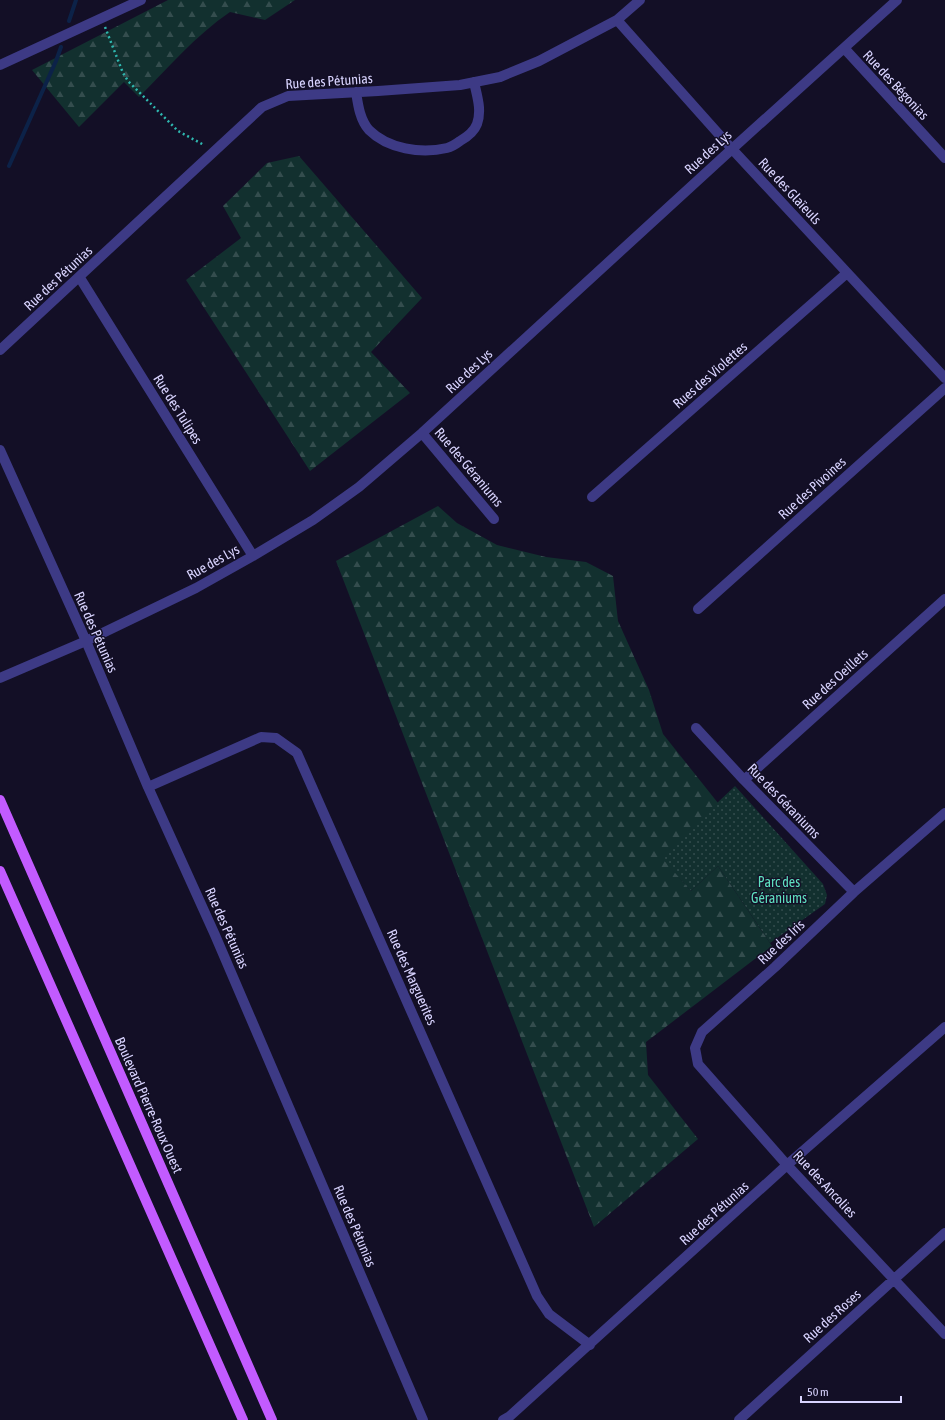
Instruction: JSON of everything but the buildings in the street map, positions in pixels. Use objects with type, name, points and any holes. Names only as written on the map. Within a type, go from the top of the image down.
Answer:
[{"type":"main road","name":"Boulevard Pierre-Roux Ouest","points":[[0,800],[272,1420]]},
{"type":"main road","points":[[0,871],[243,1420]]},
{"type":"street","points":[[0,65],[141,0]]},
{"type":"street","name":"Rue des Pétunias","points":[[0,350],[80,278],[262,107],[288,96],[460,85],[500,77],[539,61],[617,20],[640,0]]},
{"type":"street","name":"Rue des Lys","points":[[0,678],[86,642],[196,588],[313,520],[359,487],[422,433],[897,0]]},
{"type":"street","name":"Rue des Glaïeuls","points":[[617,20],[732,149],[945,378]]},
{"type":"street","name":"Rue des Bégonias","points":[[844,48],[945,158]]},
{"type":"street","points":[[356,92],[361,116],[369,129],[384,141],[406,149],[428,151],[448,148],[468,137],[477,125],[480,110],[474,82]]},
{"type":"street","name":"Rues des Violettes","points":[[592,497],[847,273]]},
{"type":"street","name":"Rue des Tulipes","points":[[80,278],[253,556]]},
{"type":"street","name":"Rue des Pivoines","points":[[698,609],[945,388]]},
{"type":"street","name":"Rue des Géraniums","points":[[422,433],[494,519]]},
{"type":"street","name":"Rue des Pétunias","points":[[0,450],[86,642],[148,787],[215,935],[423,1420]]},
{"type":"street","name":"Rue des Oeillets","points":[[744,780],[945,599]]},
{"type":"street","name":"Rue des Géraniums","points":[[696,728],[744,780],[854,892]]},
{"type":"street","name":"Rue des Marguerites","points":[[148,787],[261,737],[276,738],[297,753],[538,1296],[549,1314],[590,1345]]},
{"type":"street","name":"Rue des Iris","points":[[696,1048],[702,1032],[775,967],[854,892],[945,813]]},
{"type":"street","name":"Rue des Pétunias","points":[[503,1420],[510,1416],[590,1345],[787,1164],[945,1027]]},
{"type":"street","name":"Rue des Ancolies","points":[[696,1048],[698,1064],[787,1164],[945,1334]]},
{"type":"street","name":"Rue des Roses","points":[[739,1420],[945,1233]]},
{"type":"path","points":[[101,18],[123,73],[128,81],[178,131],[215,151]]},
{"type":"green space","points":[[168,0],[295,0],[265,20],[230,12],[194,41],[139,97],[124,82],[79,127],[32,70]]},
{"type":"green space","points":[[299,156],[422,298],[371,352],[410,393],[310,471],[186,280],[241,238],[223,206],[267,163]]},
{"type":"green space","points":[[438,506],[457,523],[497,545],[546,557],[586,562],[613,576],[618,621],[649,690],[663,734],[718,803],[661,857],[691,891],[718,866],[772,946],[646,1042],[648,1075],[698,1139],[594,1227],[336,561]]},
{"type":"green space","name":"Parc des Géraniums","points":[[735,786],[823,884],[827,895],[825,904],[770,943],[718,866],[691,891],[660,857]]},
{"type":"waterway","points":[[69,21],[76,0]]},
{"type":"waterway","points":[[9,166],[61,47]]}]
